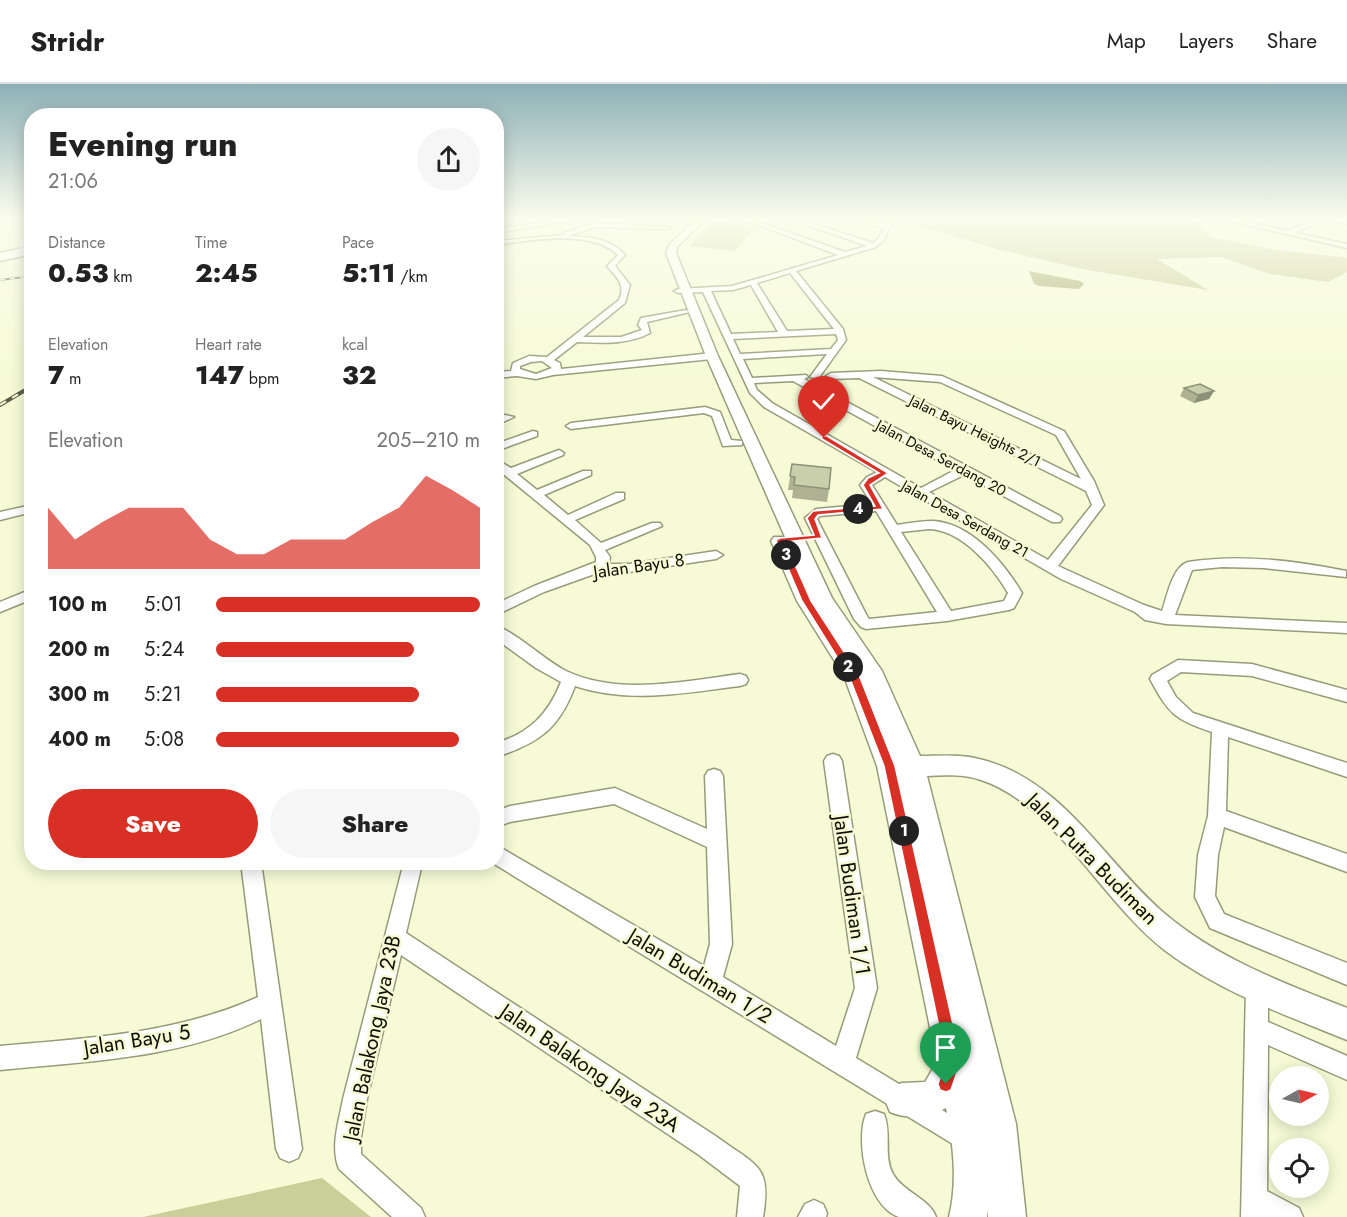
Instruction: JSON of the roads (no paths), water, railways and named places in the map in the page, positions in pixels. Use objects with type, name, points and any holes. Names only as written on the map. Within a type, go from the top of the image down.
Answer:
[{"type":"street","points":[[504,374],[516,372],[531,377],[554,365],[573,339],[622,301],[627,292],[625,282],[616,272]]},
{"type":"street","points":[[673,272],[707,356],[738,443],[788,540]]},
{"type":"street","points":[[676,272],[686,312],[788,540],[807,601],[854,675],[901,766],[943,891],[987,1146],[1006,1217]]},
{"type":"street","points":[[682,291],[733,288],[789,272]]},
{"type":"street","points":[[793,272],[840,331],[842,340],[822,376]]},
{"type":"street","points":[[753,283],[784,334]]},
{"type":"street","name":"Jalan Desa Serdang 21","points":[[706,290],[753,391],[768,405],[1066,576],[1140,609],[1150,617],[1347,628]]},
{"type":"street","points":[[573,339],[635,336],[646,331],[641,322],[644,320],[686,312]]},
{"type":"street","points":[[728,337],[840,331]]},
{"type":"street","points":[[738,357],[835,351]]},
{"type":"street","points":[[516,372],[516,365],[536,358],[554,365],[606,365],[707,356]]},
{"type":"street","points":[[749,381],[881,374],[942,379],[1060,433],[1098,505],[1050,567]]},
{"type":"street","name":"Jalan Bayu Heights 2/1","points":[[861,375],[1090,488]]},
{"type":"street","name":"Jalan Desa Serdang 20","points":[[795,378],[1056,519]]},
{"type":"street","points":[[571,426],[705,410],[716,414],[727,444],[738,443]]},
{"type":"street","points":[[504,419],[509,417]]},
{"type":"street","points":[[504,445],[533,434]]},
{"type":"street","points":[[509,472],[559,453]]},
{"type":"street","points":[[504,468],[568,519],[600,548],[603,563],[599,568]]},
{"type":"street","points":[[919,493],[964,470]]},
{"type":"street","points":[[537,494],[587,473]]},
{"type":"street","points":[[884,473],[866,485],[947,616]]},
{"type":"street","points":[[568,519],[620,496]]},
{"type":"street","points":[[880,507],[812,514],[811,518],[861,619],[866,624],[947,616],[1009,605],[1015,593],[1009,581],[970,542],[943,526],[893,530]]},
{"type":"street","points":[[0,516],[24,510]]},
{"type":"street","points":[[600,548],[656,526]]},
{"type":"street","points":[[788,540],[819,537]]},
{"type":"street","name":"Jalan Bayu 8","points":[[504,606],[540,589],[599,568],[629,568],[716,555]]},
{"type":"street","points":[[1166,619],[1184,570],[1188,566],[1268,565],[1341,574]]},
{"type":"street","points":[[0,607],[24,596]]},
{"type":"street","points":[[504,637],[524,652],[570,679],[631,690],[675,688],[740,680]]},
{"type":"street","points":[[1347,696],[1252,670],[1178,666],[1158,679],[1170,701],[1187,717],[1347,770]]},
{"type":"street","points":[[504,748],[538,733],[554,715],[570,679]]},
{"type":"street","points":[[1220,728],[1217,816],[1208,855],[1205,897],[1217,921],[1347,974]]},
{"type":"street","name":"Jalan Budiman 1/1","points":[[833,760],[866,988],[843,1062]]},
{"type":"street","points":[[901,766],[954,1060],[987,1146],[968,1217]]},
{"type":"street","name":"Jalan Putra Budiman","points":[[901,766],[980,768],[1023,789],[1047,808],[1116,887],[1155,925],[1208,963],[1257,987],[1347,1024]]},
{"type":"street","points":[[711,982],[721,944],[714,776]]},
{"type":"street","points":[[504,816],[615,796],[716,842]]},
{"type":"street","points":[[1217,816],[1347,863]]},
{"type":"street","name":"Jalan Budiman 1/2","points":[[504,860],[711,982],[902,1100],[987,1146]]},
{"type":"street","points":[[252,870],[289,1149]]},
{"type":"street","name":"Jalan Balakong Jaya 23B","points":[[411,870],[355,1099],[348,1137],[348,1160],[412,1217]]},
{"type":"street","name":"Jalan Balakong Jaya 23A","points":[[394,938],[708,1146],[752,1179],[754,1194],[750,1217]]},
{"type":"street","points":[[1257,987],[1254,1208],[1290,1217]]},
{"type":"street","name":"Jalan Bayu 5","points":[[0,1058],[130,1044],[190,1033],[228,1022],[270,1003]]},
{"type":"street","points":[[1256,1028],[1347,1068]]},
{"type":"street","points":[[902,1100],[920,1101],[930,1099],[940,1093],[946,1084],[954,1060]]},
{"type":"street","points":[[875,1123],[875,1159],[885,1189],[923,1217]]},
{"type":"railway","points":[[0,280],[24,277]]},
{"type":"railway","points":[[0,405],[24,391]]}]
